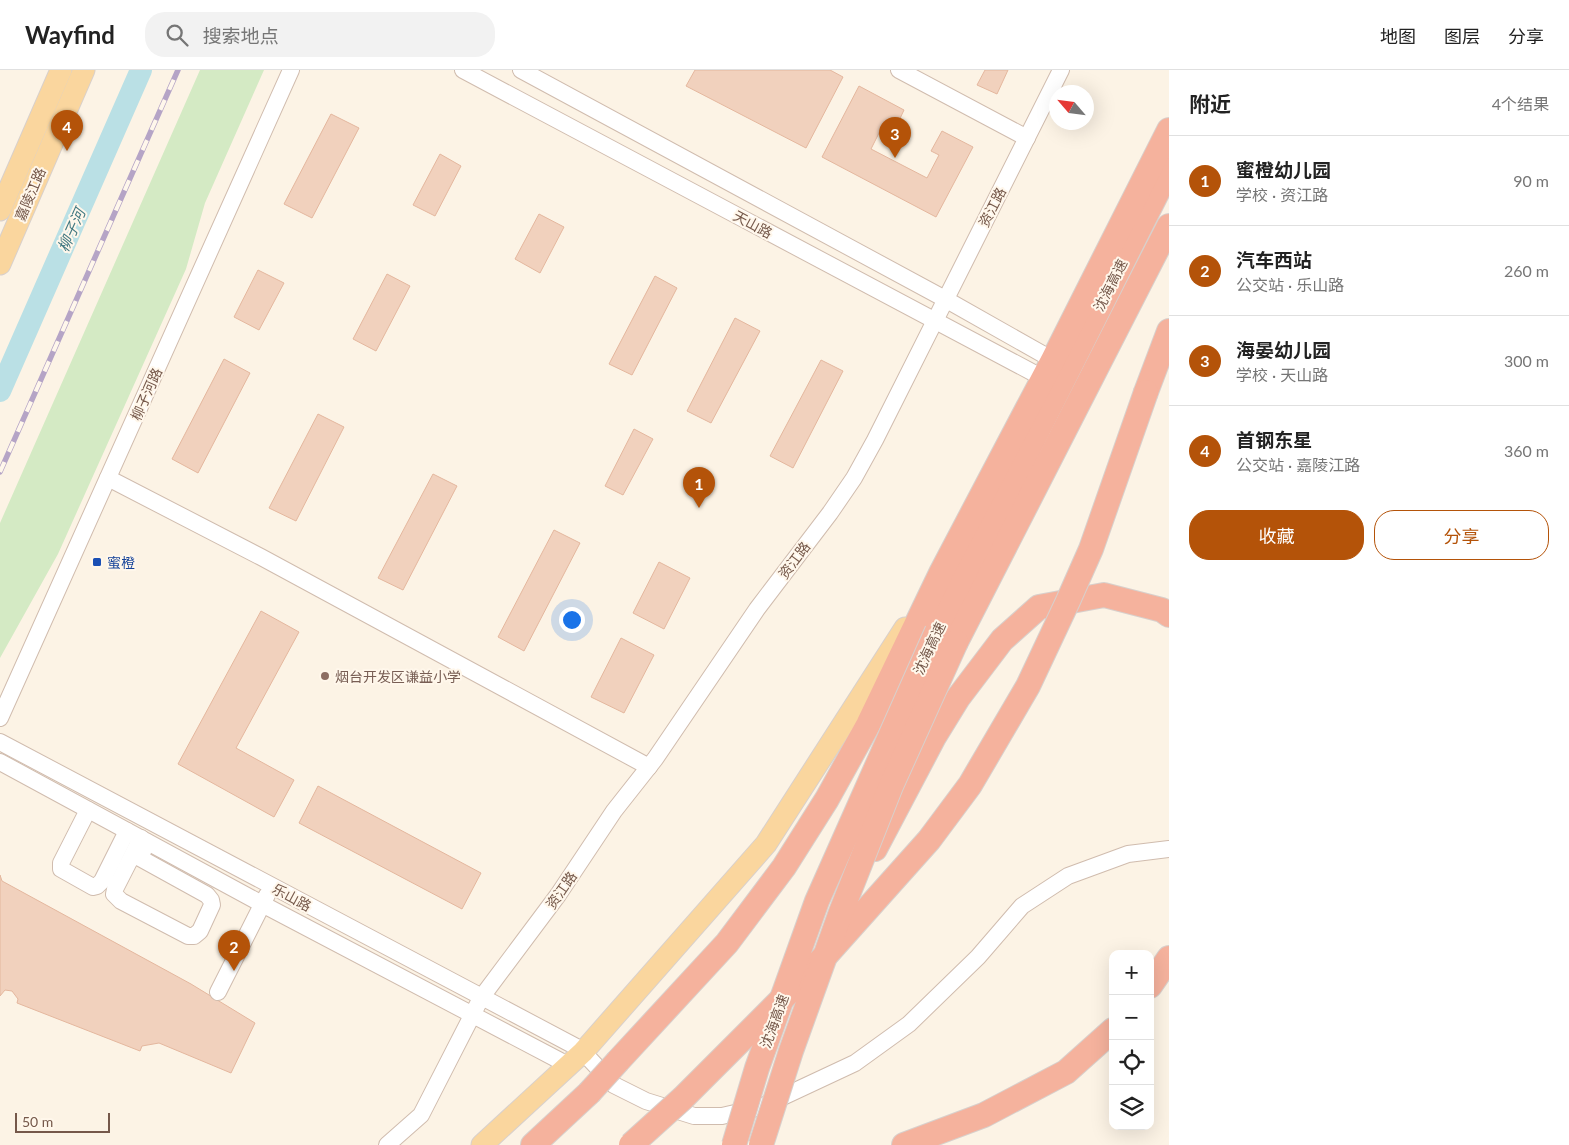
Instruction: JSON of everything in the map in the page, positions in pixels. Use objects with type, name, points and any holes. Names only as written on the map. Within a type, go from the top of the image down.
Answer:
[{"type":"highway","points":[[533,1145],[589,1093],[727,943],[784,867],[827,799],[868,725],[942,571],[1048,369],[1169,130]]},
{"type":"highway","name":"沈海高速","points":[[734,1145],[757,1068],[817,901],[946,637],[1169,169]]},
{"type":"highway","name":"沈海高速","points":[[761,1145],[791,1051],[841,912],[891,786],[946,637],[1169,226]]},
{"type":"highway","points":[[631,1145],[683,1098],[828,953],[929,840],[970,785],[1028,686],[1091,549],[1169,331]]},
{"type":"highway","points":[[841,912],[934,737],[958,698],[1002,640],[1039,607],[1104,595],[1162,610],[1169,614]]},
{"type":"highway","points":[[1154,980],[1169,958]]},
{"type":"highway","points":[[904,1145],[984,1115],[1066,1072],[1109,1034]]},
{"type":"main road","name":"嘉陵江路","points":[[0,210],[61,70]]},
{"type":"main road","name":"嘉陵江路","points":[[0,264],[84,70]]},
{"type":"main road","points":[[482,1145],[578,1056],[766,844],[942,571]]},
{"type":"street","name":"柳子河路","points":[[0,718],[291,70]]},
{"type":"street","name":"天山路","points":[[463,70],[934,320],[1048,369]]},
{"type":"street","name":"天山路","points":[[521,70],[945,299],[1048,369]]},
{"type":"street","points":[[899,70],[1027,138]]},
{"type":"street","name":"资江路","points":[[388,1145],[421,1115],[482,998],[558,895],[614,811],[649,767],[757,609],[830,513],[854,478],[875,440],[1061,70]]},
{"type":"street","points":[[108,478],[261,557],[649,767]]},
{"type":"street","name":"乐山路","points":[[0,742],[482,998],[578,1056]]},
{"type":"street","name":"乐山路","points":[[0,762],[472,1016],[578,1056]]},
{"type":"street","points":[[88,810],[61,863],[61,869],[66,873],[93,887],[97,886],[139,837]]},
{"type":"street","points":[[139,837],[140,858],[207,895],[211,900],[212,905],[200,931],[194,936],[188,936],[121,902],[114,894],[114,889],[139,837]]},
{"type":"street","points":[[578,1056],[614,1085],[646,1101],[694,1116],[722,1116],[761,1107],[855,1062],[909,1024],[978,957],[1022,906],[1068,876],[1128,854],[1169,849]]},
{"type":"street","points":[[218,992],[271,886]]},
{"type":"green space","points":[[200,70],[264,70],[205,203],[186,269],[58,554],[0,658],[0,523]]},
{"type":"building","points":[[695,70],[830,70],[843,77],[806,148],[686,86]]},
{"type":"building","points":[[985,70],[1008,70],[997,94],[977,85]]},
{"type":"building","points":[[859,86],[904,110],[895,129],[884,123],[871,149],[927,178],[939,155],[931,151],[942,131],[973,147],[936,217],[822,157]]},
{"type":"building","points":[[331,114],[359,128],[312,218],[284,204]]},
{"type":"building","points":[[440,154],[461,166],[435,216],[413,205]]},
{"type":"building","points":[[539,214],[564,227],[540,273],[515,259]]},
{"type":"building","points":[[258,270],[284,283],[259,330],[234,317]]},
{"type":"building","points":[[387,274],[410,286],[376,351],[353,339]]},
{"type":"building","points":[[655,276],[677,288],[632,375],[609,364]]},
{"type":"building","points":[[735,318],[760,331],[711,423],[687,411]]},
{"type":"building","points":[[224,359],[250,373],[198,473],[172,459]]},
{"type":"building","points":[[821,360],[843,371],[793,468],[770,456]]},
{"type":"building","points":[[318,414],[344,427],[296,521],[269,508]]},
{"type":"building","points":[[634,429],[653,439],[623,495],[605,486]]},
{"type":"building","points":[[433,474],[457,486],[403,590],[378,578]]},
{"type":"building","points":[[554,530],[580,543],[524,651],[498,637]]},
{"type":"building","points":[[659,562],[690,578],[664,629],[633,613]]},
{"type":"building","points":[[261,611],[299,632],[236,748],[294,780],[274,817],[178,764]]},
{"type":"building","points":[[621,638],[654,655],[624,713],[591,697]]},
{"type":"building","points":[[318,786],[481,873],[462,909],[299,823]]},
{"type":"building","points":[[0,875],[2,881],[191,984],[255,1023],[231,1073],[159,1043],[142,1046],[140,1051],[17,1003],[18,999],[12,991],[5,990],[0,996]]},
{"type":"waterway","name":"柳子河","points":[[0,391],[141,70]]},
{"type":"railway","points":[[0,472],[178,70]]},
{"type":"place","name":"首钢东星","points":[[67,151]]},
{"type":"place","name":"海晏幼儿园","points":[[895,158]]},
{"type":"place","name":"蜜橙幼儿园","points":[[699,508]]},
{"type":"place","name":"蜜橙","points":[[97,562]]},
{"type":"place","name":"烟台开发区谦益小学","points":[[325,676]]},
{"type":"place","name":"汽车西站","points":[[234,971]]}]
